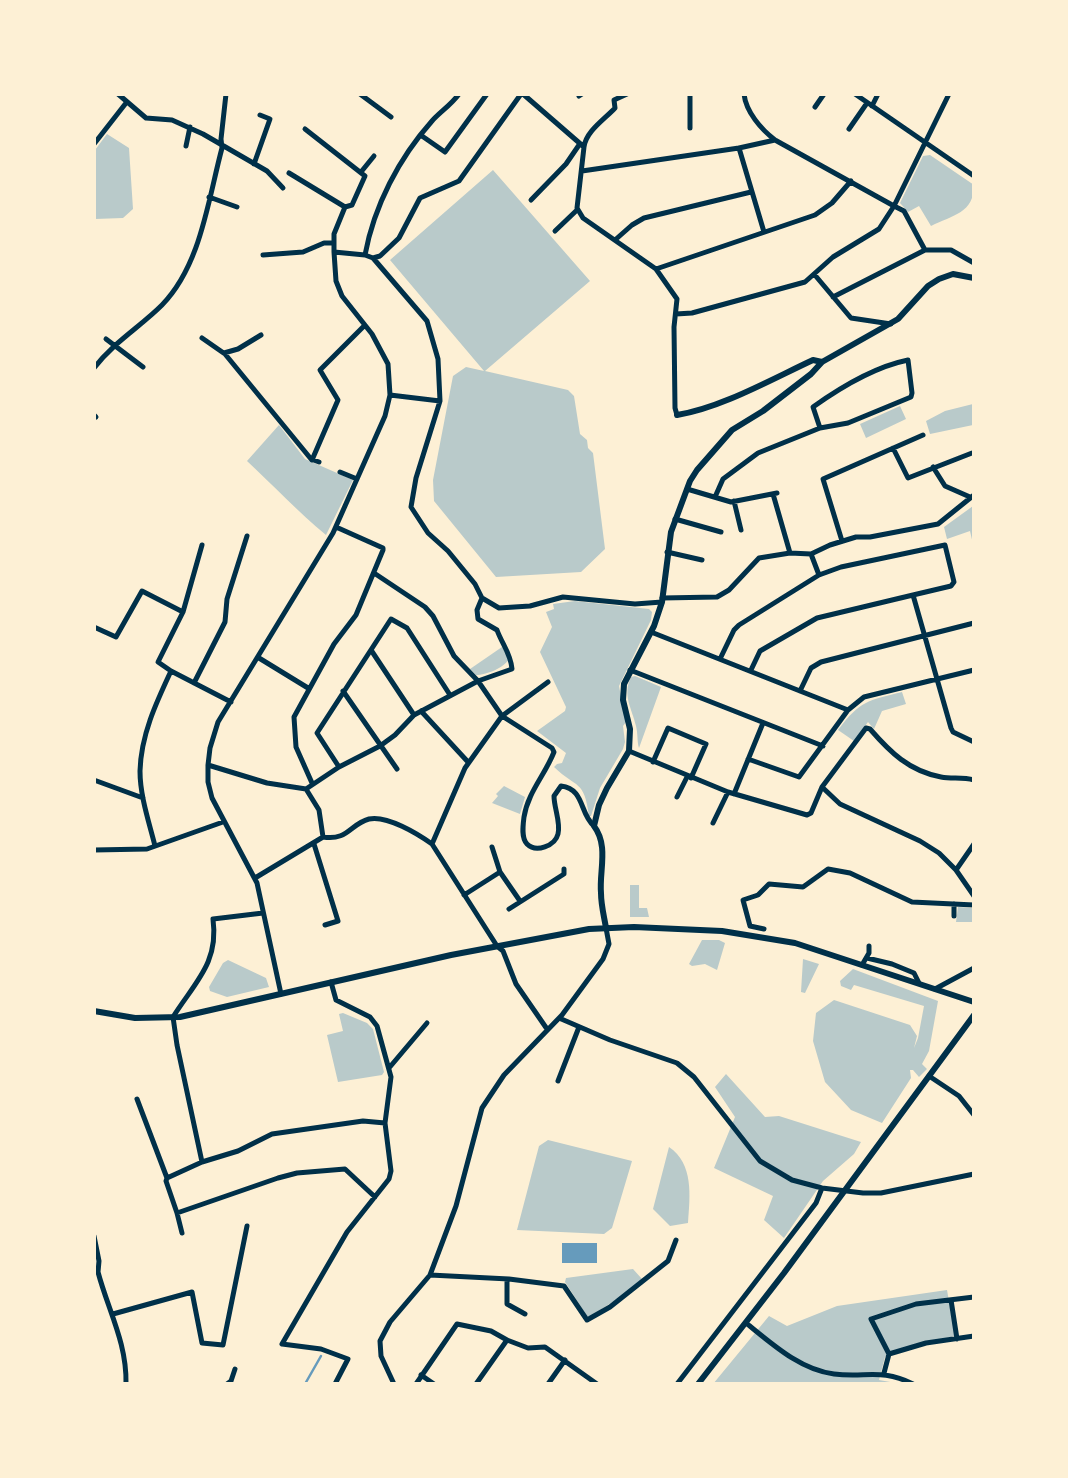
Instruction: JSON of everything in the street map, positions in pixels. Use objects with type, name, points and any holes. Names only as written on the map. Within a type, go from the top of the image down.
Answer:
[{"type":"street","points":[[118,94],[146,118],[172,120],[190,127],[267,171],[283,188]]},
{"type":"street","points":[[94,368],[114,345],[162,305],[180,282],[194,255],[222,148],[220,145],[226,94]]},
{"type":"street","points":[[365,255],[369,231],[402,159],[458,94]]},
{"type":"street","points":[[422,136],[445,152],[487,94]]},
{"type":"street","points":[[373,258],[380,256],[399,238],[420,198],[459,181],[522,94],[582,146],[577,210],[555,231]]},
{"type":"street","points":[[531,200],[615,108],[613,97],[627,94]]},
{"type":"street","points":[[682,121],[690,125],[690,94]]},
{"type":"street","points":[[815,107],[824,94]]},
{"type":"street","points":[[855,94],[974,176]]},
{"type":"street","points":[[849,129],[878,94]]},
{"type":"street","points":[[676,314],[692,313],[802,284],[833,257],[879,229],[894,206],[949,94]]},
{"type":"street","points":[[744,95],[750,111],[775,140],[904,211],[926,250]]},
{"type":"street","points":[[364,96],[391,117]]},
{"type":"street","points":[[94,144],[126,103]]},
{"type":"street","points":[[254,164],[272,111]]},
{"type":"street","points":[[260,115],[270,119]]},
{"type":"street","points":[[186,146],[190,127]]},
{"type":"street","points":[[289,173],[345,206],[352,205],[365,181],[361,172],[305,129]]},
{"type":"street","points":[[582,171],[739,148],[775,140]]},
{"type":"street","points":[[739,148],[764,232]]},
{"type":"street","points":[[361,172],[374,156]]},
{"type":"street","points":[[656,269],[815,215],[832,203],[851,181]]},
{"type":"street","points":[[615,240],[645,218],[751,192]]},
{"type":"street","points":[[209,197],[237,207]]},
{"type":"street","points":[[281,994],[255,878],[212,798],[208,765],[213,736],[336,527],[385,416],[390,395],[388,364],[383,351],[342,296],[337,281],[334,234],[345,206]]},
{"type":"street","points":[[577,210],[586,221],[656,269],[677,299],[674,354],[677,415],[715,404],[813,360],[822,362]]},
{"type":"street","points":[[263,255],[303,252],[324,243],[334,243]]},
{"type":"street","points":[[833,297],[926,250],[951,250],[974,263]]},
{"type":"street","points":[[334,251],[373,258],[429,325],[438,359],[440,401],[416,478],[411,507],[428,533],[461,566],[482,598],[499,608],[530,606],[564,597],[635,604],[718,597],[729,590],[759,558],[790,553],[811,554],[842,541],[938,524],[972,496]]},
{"type":"street","points":[[814,274],[851,318],[891,324]]},
{"type":"street","points":[[594,826],[599,805],[629,751],[630,729],[622,690],[651,632],[662,600],[667,552],[675,519],[697,470],[732,430],[773,403],[811,374],[822,362],[898,319],[928,286],[953,274],[974,278]]},
{"type":"street","points":[[202,338],[224,353],[315,461],[338,400],[320,370],[364,326]]},
{"type":"street","points":[[224,353],[261,335]]},
{"type":"street","points":[[106,338],[143,367]]},
{"type":"street","points":[[716,497],[723,479],[758,453],[820,428],[848,422],[911,397],[908,360],[897,362],[839,389],[813,407],[820,428]]},
{"type":"street","points":[[390,395],[440,401]]},
{"type":"street","points":[[842,541],[822,479],[923,435]]},
{"type":"street","points":[[893,448],[908,478],[972,453]]},
{"type":"street","points":[[933,467],[945,486],[972,496]]},
{"type":"street","points":[[341,472],[358,479]]},
{"type":"street","points":[[687,489],[734,501],[775,494],[790,553]]},
{"type":"street","points":[[734,501],[741,530]]},
{"type":"street","points":[[675,519],[721,532]]},
{"type":"street","points":[[313,783],[296,747],[294,717],[334,644],[356,615],[383,548],[336,527]]},
{"type":"street","points":[[194,683],[225,622],[227,599],[243,540]]},
{"type":"street","points":[[720,659],[739,625],[819,576],[841,567],[945,545],[954,582],[951,586],[817,618],[802,624],[760,651],[751,670]]},
{"type":"street","points":[[199,549],[183,612],[158,662],[231,702]]},
{"type":"street","points":[[667,552],[702,560]]},
{"type":"street","points":[[811,554],[819,576]]},
{"type":"street","points":[[374,573],[425,607],[433,616],[454,656],[478,681],[502,716],[552,748],[554,752],[528,800],[523,836],[527,845],[534,848],[546,847],[558,837],[559,831],[554,796],[561,786],[571,787],[579,794],[586,819],[599,833],[603,848],[601,893],[608,944],[603,959],[559,1018],[504,1075],[482,1108],[456,1206],[430,1275],[390,1322],[380,1341],[381,1356],[394,1384]]},
{"type":"street","points":[[226,575],[234,578]]},
{"type":"street","points":[[94,627],[118,636],[142,591],[183,612]]},
{"type":"street","points":[[913,595],[951,728],[953,732],[974,742]]},
{"type":"street","points":[[208,765],[267,783],[306,789],[339,767],[380,746],[414,715],[478,681],[514,668],[508,649],[497,630],[478,618],[477,610],[482,598]]},
{"type":"street","points":[[339,767],[317,733],[391,619],[407,628],[450,695]]},
{"type":"street","points":[[800,691],[811,668],[821,662],[974,623]]},
{"type":"street","points":[[651,632],[848,710]]},
{"type":"street","points":[[370,650],[414,715]]},
{"type":"street","points":[[259,658],[309,688]]},
{"type":"street","points":[[630,670],[823,746]]},
{"type":"street","points":[[748,758],[799,777],[848,710],[864,697],[974,670]]},
{"type":"street","points":[[155,846],[143,798],[140,771],[149,719],[171,671]]},
{"type":"street","points":[[432,844],[468,762],[502,716],[548,682]]},
{"type":"street","points":[[343,691],[397,769]]},
{"type":"street","points":[[421,711],[468,762]]},
{"type":"street","points":[[713,822],[731,793],[763,723]]},
{"type":"street","points":[[653,762],[668,728],[706,744],[677,797]]},
{"type":"street","points":[[629,751],[689,778],[807,816],[811,813],[822,787],[866,728],[902,763],[941,777],[974,780]]},
{"type":"street","points":[[94,780],[143,798]]},
{"type":"street","points":[[822,787],[840,804],[920,841],[939,853],[956,870],[974,896]]},
{"type":"street","points":[[306,789],[319,810],[323,837]]},
{"type":"street","points":[[255,878],[323,837],[335,839],[369,819],[408,828],[432,844],[497,946],[503,951],[516,984],[547,1029]]},
{"type":"street","points":[[94,850],[146,849],[223,822]]},
{"type":"street","points":[[314,844],[326,891],[338,921],[324,925]]},
{"type":"street","points":[[956,870],[974,844]]},
{"type":"street","points":[[492,846],[500,872],[520,901]]},
{"type":"street","points":[[509,909],[564,874],[564,869]]},
{"type":"street","points":[[764,929],[750,926],[743,900],[758,895],[769,884],[803,887],[828,869],[850,873],[912,902],[974,905]]},
{"type":"street","points":[[464,895],[500,872]]},
{"type":"street","points":[[954,904],[954,916]]},
{"type":"street","points":[[202,1162],[173,1017],[208,965],[216,937],[213,919],[263,913]]},
{"type":"street","points":[[94,1011],[135,1018],[173,1017],[497,946],[606,928],[662,928],[735,933],[795,943],[865,961],[974,1002]]},
{"type":"street","points":[[865,961],[869,946]]},
{"type":"street","points":[[935,989],[974,968]]},
{"type":"street","points":[[331,982],[336,1000],[370,1017],[377,1026],[391,1077],[385,1122],[391,1171],[388,1179],[347,1232],[282,1344],[321,1349],[348,1359],[335,1384]]},
{"type":"street","points":[[698,1384],[974,1015]]},
{"type":"street","points":[[559,1018],[677,1063],[694,1077],[760,1161],[782,1175],[822,1188],[863,1193],[901,1190],[974,1174]]},
{"type":"street","points":[[389,1068],[400,1060],[421,1034],[424,1023]]},
{"type":"street","points":[[558,1082],[579,1027]]},
{"type":"street","points":[[929,1076],[960,1096],[974,1115]]},
{"type":"street","points":[[136,1099],[167,1178],[182,1233]]},
{"type":"street","points":[[167,1178],[202,1162],[238,1151],[272,1134],[363,1121],[385,1122]]},
{"type":"street","points":[[177,1213],[278,1178],[345,1168],[375,1197]]},
{"type":"street","points":[[275,1170],[278,1178]]},
{"type":"street","points":[[321,1171],[322,1180]]},
{"type":"street","points":[[677,1384],[816,1203],[822,1188]]},
{"type":"street","points":[[231,1195],[234,1204]]},
{"type":"street","points":[[113,1314],[192,1292],[202,1343],[223,1345],[242,1234],[247,1226]]},
{"type":"street","points":[[94,1236],[99,1261],[96,1272],[113,1314],[127,1366],[126,1384]]},
{"type":"street","points":[[430,1275],[507,1279],[564,1286],[587,1320],[622,1298],[668,1261],[677,1240]]},
{"type":"street","points":[[507,1279],[507,1304],[524,1314]]},
{"type":"street","points":[[884,1373],[888,1354],[871,1319],[916,1304],[974,1297]]},
{"type":"street","points":[[951,1300],[957,1339]]},
{"type":"street","points":[[746,1323],[770,1343],[809,1367],[833,1374],[884,1373],[913,1384]]},
{"type":"street","points":[[416,1384],[457,1324],[491,1331],[528,1348],[545,1347],[597,1384]]},
{"type":"street","points":[[888,1354],[926,1343],[974,1336]]},
{"type":"street","points":[[476,1384],[507,1340]]},
{"type":"street","points":[[548,1384],[565,1360]]},
{"type":"street","points":[[231,1383],[235,1369]]},
{"type":"street","points":[[421,1375],[434,1384]]},
{"type":"shaded area","points":[[107,134],[129,148],[133,209],[123,218],[95,219],[95,150]]},
{"type":"shaded area","points":[[930,155],[974,185],[970,202],[961,212],[931,226],[919,206],[908,212],[900,203],[923,156]]},
{"type":"shaded area","points":[[493,170],[590,281],[485,371],[568,390],[574,396],[580,434],[587,440],[588,448],[593,453],[605,549],[581,572],[496,577],[434,501],[433,480],[453,376],[466,367],[484,371],[390,260]]},
{"type":"shaded area","points":[[973,404],[973,425],[930,434],[926,421],[945,411]]},
{"type":"shaded area","points":[[900,406],[906,419],[866,438],[860,424]]},
{"type":"shaded area","points":[[279,425],[305,459],[353,480],[326,535],[247,461]]},
{"type":"shaded area","points":[[973,506],[973,544],[970,531],[947,539],[944,527]]},
{"type":"shaded area","points":[[575,601],[649,609],[652,612],[651,620],[619,686],[626,722],[623,726],[623,749],[600,788],[591,816],[582,790],[554,767],[562,763],[566,753],[537,731],[565,711],[566,707],[540,652],[552,627],[546,612],[554,609],[553,604]]},
{"type":"shaded area","points":[[502,647],[509,659],[503,665],[480,675],[470,669]]},
{"type":"shaded area","points":[[635,676],[661,687],[639,748],[627,690],[631,677]]},
{"type":"shaded area","points":[[902,692],[906,704],[882,711],[874,729],[868,722],[854,741],[838,730],[859,707]]},
{"type":"shaded area","points":[[504,786],[525,797],[520,814],[492,803]]},
{"type":"shaded area","points":[[630,885],[639,885],[639,908],[647,908],[649,917],[630,917]]},
{"type":"shaded area","points":[[958,907],[973,908],[973,922],[956,922]]},
{"type":"shaded area","points":[[702,940],[719,940],[725,943],[717,970],[705,964],[689,964]]},
{"type":"shaded area","points":[[803,959],[819,964],[805,993],[801,992]]},
{"type":"shaded area","points":[[228,960],[266,978],[269,987],[227,997],[210,991],[209,987],[223,963]]},
{"type":"shaded area","points":[[853,969],[938,1001],[929,1051],[922,1064],[927,1069],[919,1077],[910,1070],[911,1078],[882,1123],[851,1110],[825,1082],[813,1041],[816,1013],[834,1000],[910,1025],[917,1036],[914,1048],[918,1038],[924,1006],[854,985],[851,990],[841,986],[840,981]]},
{"type":"shaded area","points":[[343,1013],[367,1023],[373,1029],[384,1072],[382,1075],[338,1082],[327,1035],[343,1031],[339,1014]]},
{"type":"shaded area","points":[[726,1074],[765,1117],[779,1116],[861,1142],[854,1154],[823,1181],[784,1238],[764,1220],[773,1196],[714,1168],[735,1117],[715,1087]]},
{"type":"shaded area","points":[[548,1140],[632,1161],[612,1228],[604,1234],[517,1230],[539,1146]]},
{"type":"shaded area","points":[[669,1147],[683,1162],[689,1181],[688,1223],[670,1226],[653,1209]]},
{"type":"shaded area","points":[[633,1269],[642,1279],[591,1316],[587,1316],[565,1282],[566,1278]]},
{"type":"shaded area","points":[[947,1290],[955,1336],[893,1351],[885,1357],[879,1380],[896,1383],[713,1384],[769,1316],[787,1326],[837,1306]]},
{"type":"water","points":[[562,1243],[597,1243],[597,1263],[562,1263]]},
{"type":"waterway","points":[[305,1384],[321,1356]]}]
